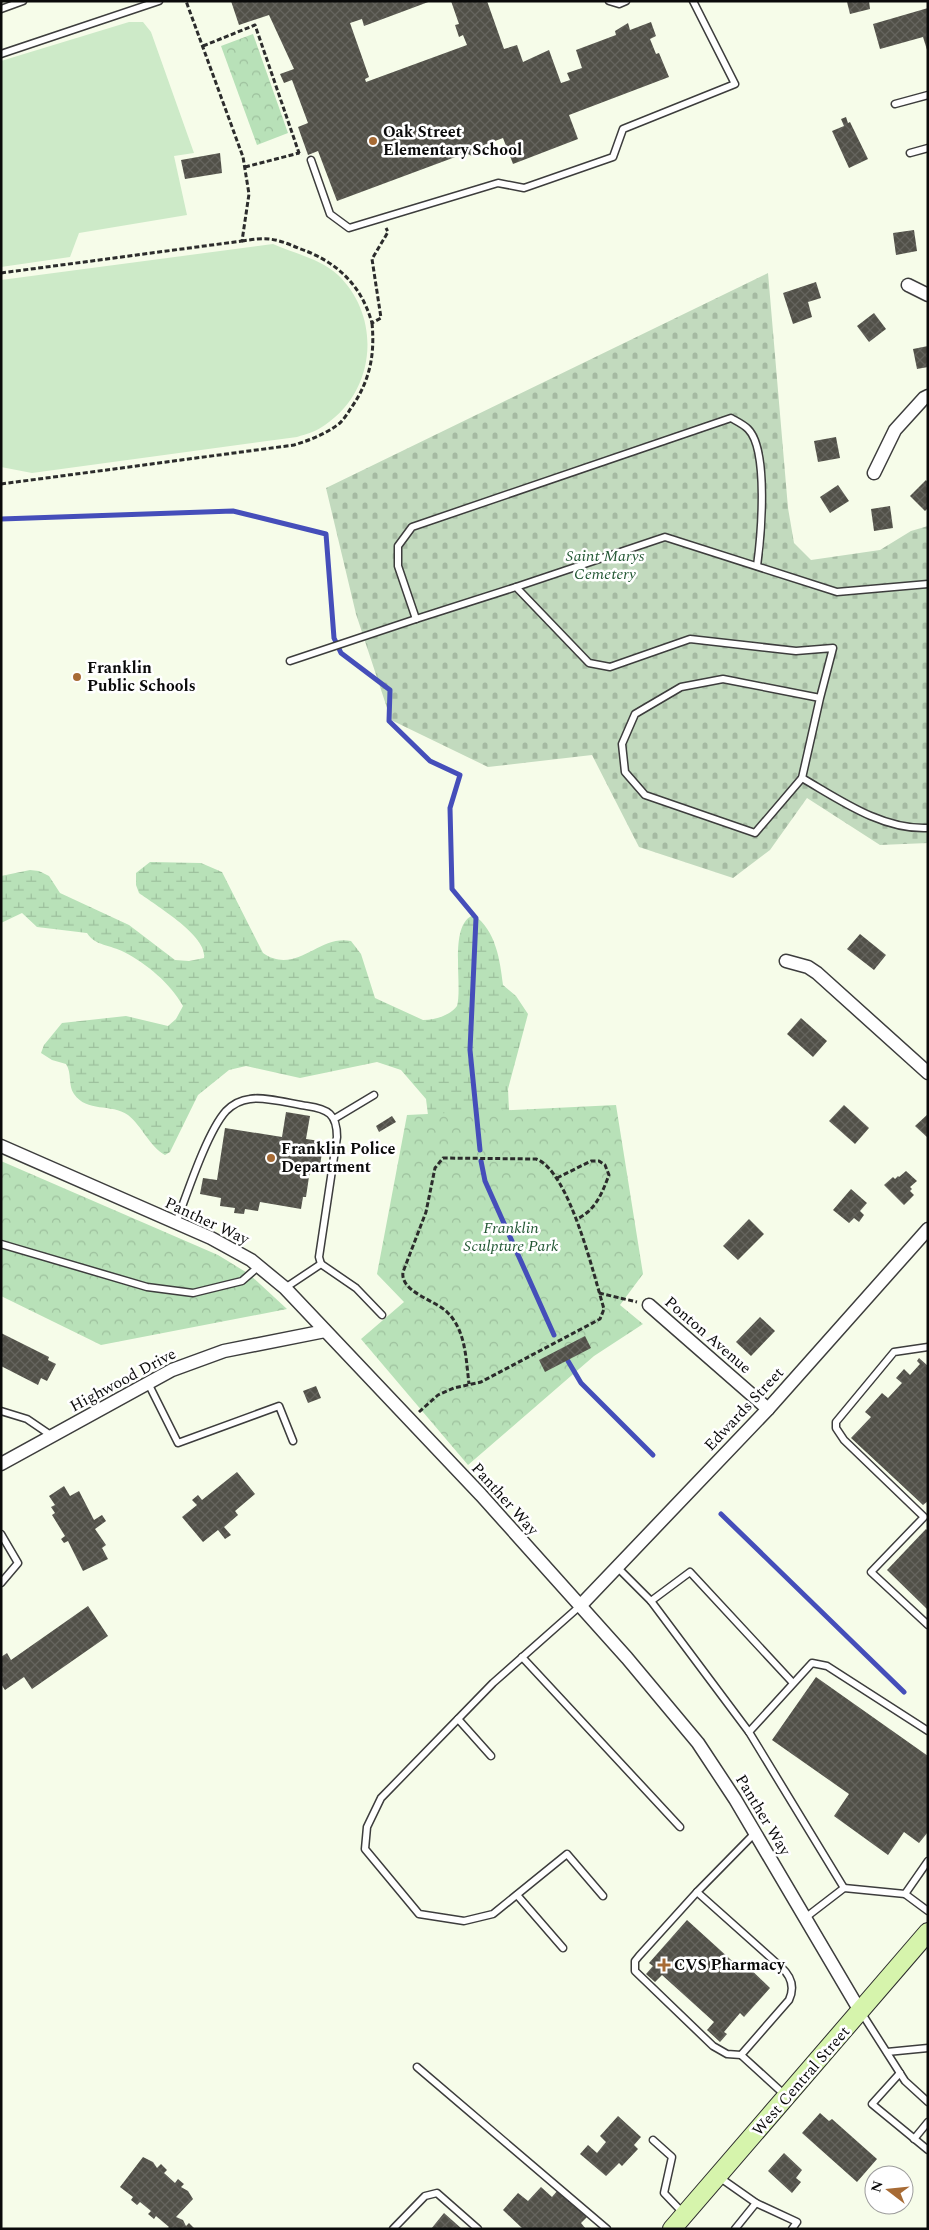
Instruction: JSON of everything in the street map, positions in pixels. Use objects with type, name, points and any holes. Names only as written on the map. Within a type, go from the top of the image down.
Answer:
[{"type":"main road","name":"West Central Street","points":[[672,2229],[928,1932]]},
{"type":"street","points":[[908,285],[928,295]]},
{"type":"street","points":[[874,473],[895,430],[928,396]]},
{"type":"street","points":[[786,961],[804,965],[817,973],[928,1073]]},
{"type":"street","name":"Panther Way","points":[[1,1146],[232,1249],[259,1266],[285,1288],[481,1495],[627,1658],[698,1743],[755,1833],[860,2011]]},
{"type":"street","name":"Edwards Street","points":[[580,1606],[768,1409],[928,1229]]},
{"type":"street","name":"Ponton Avenue","points":[[649,1305],[768,1409]]},
{"type":"street","name":"Highwood Drive","points":[[1,1464],[172,1370],[224,1351],[325,1331]]},
{"type":"lane","points":[[1,9],[23,1]]},
{"type":"lane","points":[[1,54],[159,1]]},
{"type":"lane","points":[[609,1],[619,4],[626,1]]},
{"type":"lane","points":[[311,160],[330,214],[349,228],[498,184],[524,188],[613,157],[624,130],[735,84],[693,1]]},
{"type":"lane","points":[[895,104],[928,95]]},
{"type":"lane","points":[[910,153],[928,148]]},
{"type":"lane","points":[[416,619],[398,566],[398,546],[412,527],[731,418],[749,429],[762,462],[761,536],[757,566]]},
{"type":"lane","points":[[290,661],[665,538],[837,592],[928,584]]},
{"type":"lane","points":[[516,586],[589,663],[610,667],[690,639],[796,651],[833,648],[802,778],[755,834],[645,795],[625,772],[622,744],[635,714],[681,687],[723,679],[820,698]]},
{"type":"lane","points":[[802,778],[881,821],[917,829],[928,828]]},
{"type":"lane","points":[[334,1119],[374,1095]]},
{"type":"lane","points":[[176,1223],[214,1129],[226,1111],[237,1103],[251,1098],[319,1108],[331,1114],[337,1123],[337,1136],[319,1258],[321,1264],[356,1288],[382,1316]]},
{"type":"lane","points":[[1,1244],[146,1287],[193,1293],[242,1281],[259,1266]]},
{"type":"lane","points":[[285,1288],[321,1264]]},
{"type":"lane","points":[[928,1347],[894,1352],[836,1422],[836,1428],[844,1440],[926,1515],[871,1572],[928,1625]]},
{"type":"lane","points":[[148,1383],[178,1443],[279,1406],[293,1441]]},
{"type":"lane","points":[[1,1412],[27,1420],[52,1436]]},
{"type":"lane","points":[[1,1534],[18,1563],[1,1583]]},
{"type":"lane","points":[[618,1568],[651,1601],[749,1732],[844,1888]]},
{"type":"lane","points":[[651,1601],[690,1572],[793,1684]]},
{"type":"lane","points":[[580,1606],[522,1657],[381,1798],[367,1827],[365,1849],[419,1914],[464,1921],[493,1914],[567,1854],[603,1896]]},
{"type":"lane","points":[[522,1657],[680,1827]]},
{"type":"lane","points":[[749,1732],[812,1662],[827,1666],[928,1731]]},
{"type":"lane","points":[[458,1719],[492,1756]]},
{"type":"lane","points":[[755,1833],[697,1892],[639,1956],[636,1961],[635,1971],[713,2046],[727,2054],[742,2054],[787,2097]]},
{"type":"lane","points":[[905,1894],[928,1861]]},
{"type":"lane","points":[[805,1918],[844,1888],[905,1894],[928,1911]]},
{"type":"lane","points":[[697,1892],[781,1967],[791,1981],[792,1992],[789,2000],[742,2054]]},
{"type":"lane","points":[[517,1895],[563,1948]]},
{"type":"lane","points":[[860,2011],[908,2085],[928,2102]]},
{"type":"lane","points":[[887,2052],[928,2048]]},
{"type":"lane","points":[[417,2067],[607,2229]]},
{"type":"lane","points":[[900,2073],[872,2104],[928,2150]]},
{"type":"lane","points":[[914,2139],[928,2122]]},
{"type":"lane","points":[[653,2140],[672,2157],[664,2193],[685,2215]]},
{"type":"lane","points":[[718,2176],[756,2203],[797,2222],[792,2229]]},
{"type":"lane","points":[[393,2229],[425,2196],[437,2193],[478,2229]]},
{"type":"lane","points":[[735,2229],[756,2203]]},
{"type":"path","points":[[186,1],[244,167],[249,194],[242,241]]},
{"type":"path","points":[[203,46],[255,25],[299,153],[311,160]]},
{"type":"path","points":[[244,167],[299,153]]},
{"type":"path","points":[[372,323],[382,318],[372,259],[388,232],[382,218]]},
{"type":"path","points":[[1,274],[267,238],[323,258],[339,268],[357,288],[367,306],[372,323],[374,345],[371,370],[359,398],[341,422],[317,438],[294,445],[1,484]]},
{"type":"path","points":[[410,1422],[438,1395],[469,1384],[481,1382],[600,1319],[604,1309],[577,1219],[550,1167],[536,1159],[449,1156],[443,1158],[435,1168],[426,1212],[403,1272],[403,1279],[408,1288],[441,1307],[454,1322],[465,1349],[469,1384]]},
{"type":"path","points":[[557,1178],[590,1161],[599,1161],[605,1165],[609,1174],[601,1195],[593,1208],[577,1219]]},
{"type":"path","points":[[599,1293],[636,1303],[640,1298],[649,1305]]},
{"type":"green space","points":[[129,22],[143,22],[151,32],[194,153],[174,156],[187,215],[79,233],[70,257],[1,267],[1,61]]},
{"type":"green space","points":[[253,34],[288,133],[257,145],[221,46]]},
{"type":"green space","points":[[273,244],[315,260],[331,269],[352,292],[362,311],[367,332],[367,353],[363,374],[355,393],[342,411],[325,425],[315,431],[297,437],[32,473],[1,467],[1,280]]},
{"type":"green space","name":"Saint Marys Cemetery","points":[[768,273],[788,508],[794,543],[811,560],[880,550],[911,531],[928,526],[928,843],[880,845],[807,798],[770,850],[733,878],[639,847],[592,755],[488,767],[391,720],[356,614],[326,488]]},
{"type":"green space","points":[[150,862],[201,863],[222,872],[263,953],[275,959],[286,960],[297,957],[339,940],[351,941],[361,954],[375,998],[423,1020],[442,1017],[457,1006],[458,956],[461,930],[466,920],[474,915],[487,929],[496,947],[503,985],[516,996],[528,1014],[508,1089],[510,1133],[431,1139],[426,1099],[401,1070],[377,1062],[300,1078],[246,1066],[229,1070],[198,1095],[170,1152],[165,1155],[154,1146],[128,1115],[114,1109],[92,1106],[79,1100],[72,1091],[66,1064],[52,1060],[41,1053],[44,1045],[62,1023],[126,1016],[168,1026],[176,1019],[183,1006],[165,982],[149,968],[124,952],[99,943],[87,933],[37,927],[22,913],[1,923],[1,876],[30,870],[39,871],[49,876],[60,893],[129,925],[175,960],[189,961],[204,958],[203,949],[198,940],[189,931],[168,913],[139,893],[136,885],[136,873]]},
{"type":"green space","name":"Franklin Sculpture Park","points":[[616,1105],[643,1274],[620,1305],[643,1324],[594,1356],[468,1465],[361,1339],[404,1302],[377,1274],[407,1115]]},
{"type":"green space","points":[[1,1161],[218,1255],[249,1274],[287,1309],[101,1345],[1,1296]]},
{"type":"building","points":[[231,1],[431,1],[364,26],[362,19],[350,23],[369,77],[365,79],[366,82],[467,45],[463,35],[459,37],[455,25],[459,24],[451,1],[487,1],[504,49],[517,45],[523,62],[549,50],[561,83],[570,80],[567,73],[582,68],[576,50],[616,35],[615,31],[628,23],[630,30],[651,22],[656,36],[650,39],[656,54],[659,53],[669,77],[569,115],[578,139],[513,164],[503,138],[479,147],[481,153],[472,156],[466,153],[337,201],[318,151],[308,155],[298,127],[308,123],[292,80],[284,83],[280,74],[294,69],[269,15],[239,25]]},
{"type":"building","points":[[869,1],[870,9],[850,14],[847,2]]},
{"type":"building","points":[[928,8],[928,53],[923,37],[880,49],[873,24]]},
{"type":"building","points":[[846,117],[868,159],[849,168],[832,131],[844,126],[841,119]]},
{"type":"building","points":[[220,153],[222,173],[185,179],[181,160]]},
{"type":"building","points":[[914,230],[917,251],[896,255],[893,233]]},
{"type":"building","points":[[816,282],[821,298],[808,302],[812,317],[793,324],[783,293]]},
{"type":"building","points":[[874,313],[886,329],[869,342],[857,326]]},
{"type":"building","points":[[928,346],[928,367],[917,369],[913,349]]},
{"type":"building","points":[[836,437],[840,458],[818,462],[814,441]]},
{"type":"building","points":[[926,480],[928,483],[928,508],[925,511],[910,496]]},
{"type":"building","points":[[838,485],[849,501],[830,513],[820,497]]},
{"type":"building","points":[[890,506],[893,528],[874,531],[871,509]]},
{"type":"building","points":[[860,934],[886,955],[874,970],[847,949]]},
{"type":"building","points":[[801,1018],[827,1041],[813,1057],[787,1034]]},
{"type":"building","points":[[844,1105],[869,1128],[855,1144],[829,1121]]},
{"type":"building","name":"Franklin Police Department","points":[[286,1112],[310,1116],[306,1139],[320,1141],[323,1146],[319,1172],[310,1170],[306,1197],[303,1197],[301,1209],[260,1202],[258,1211],[245,1209],[244,1214],[234,1213],[235,1208],[220,1206],[221,1198],[200,1194],[203,1178],[217,1180],[225,1128],[282,1137]]},
{"type":"building","points":[[928,1114],[928,1138],[915,1126]]},
{"type":"building","points":[[392,1116],[396,1122],[379,1132],[376,1126]]},
{"type":"building","points":[[906,1171],[917,1181],[910,1187],[912,1189],[910,1191],[914,1195],[904,1205],[884,1185],[893,1177],[895,1179]]},
{"type":"building","points":[[851,1189],[867,1203],[860,1211],[864,1215],[859,1222],[854,1218],[849,1223],[833,1210]]},
{"type":"building","points":[[749,1219],[764,1234],[738,1260],[723,1246]]},
{"type":"building","points":[[760,1317],[775,1331],[751,1356],[736,1342]]},
{"type":"building","points":[[1,1333],[49,1357],[48,1360],[56,1364],[47,1381],[41,1378],[38,1385],[1,1366]]},
{"type":"building","points":[[585,1336],[591,1348],[545,1372],[539,1360]]},
{"type":"building","points":[[919,1358],[928,1366],[928,1501],[923,1505],[851,1438],[871,1417],[865,1412],[882,1393],[888,1398],[902,1383],[896,1378],[904,1369],[910,1375],[920,1364],[917,1361]]},
{"type":"building","points":[[316,1386],[321,1398],[308,1403],[303,1391]]},
{"type":"building","points":[[237,1472],[255,1494],[235,1511],[238,1515],[224,1527],[231,1535],[225,1539],[218,1530],[203,1542],[182,1517],[197,1505],[192,1500],[198,1495],[202,1500]]},
{"type":"building","points":[[64,1486],[70,1496],[79,1491],[94,1520],[102,1515],[106,1521],[95,1529],[106,1545],[102,1548],[108,1559],[83,1571],[68,1541],[64,1543],[61,1539],[65,1536],[52,1515],[55,1513],[51,1507],[55,1505],[49,1496]]},
{"type":"building","points":[[926,1529],[928,1531],[928,1610],[887,1570]]},
{"type":"building","points":[[88,1606],[108,1636],[32,1689],[24,1677],[5,1690],[1,1684],[1,1657],[7,1653],[11,1660]]},
{"type":"building","points":[[816,1677],[928,1756],[928,1832],[919,1843],[904,1832],[888,1855],[834,1816],[849,1794],[772,1740]]},
{"type":"building","name":"CVS Pharmacy","points":[[687,1920],[741,1969],[745,1964],[770,1988],[744,2017],[740,2013],[724,2032],[727,2034],[720,2042],[707,2030],[714,2022],[662,1975],[655,1982],[646,1974],[653,1966],[649,1963]]},
{"type":"building","points":[[820,2113],[829,2121],[832,2119],[877,2159],[872,2165],[864,2165],[864,2174],[857,2182],[802,2133]]},
{"type":"building","points":[[618,2116],[641,2137],[634,2145],[638,2149],[622,2166],[619,2163],[606,2176],[580,2154],[588,2145],[597,2153],[606,2142],[600,2136]]},
{"type":"building","points":[[784,2153],[802,2170],[796,2178],[801,2182],[792,2193],[768,2171]]},
{"type":"building","points":[[143,2157],[153,2162],[157,2168],[161,2164],[167,2170],[164,2173],[175,2183],[178,2179],[184,2184],[181,2187],[188,2191],[193,2199],[176,2217],[183,2220],[186,2226],[189,2223],[195,2229],[167,2229],[169,2227],[156,2216],[154,2219],[148,2214],[151,2211],[140,2202],[137,2205],[131,2200],[133,2197],[120,2187]]},
{"type":"building","points":[[541,2187],[552,2197],[558,2190],[587,2217],[581,2223],[586,2229],[523,2229],[503,2210],[518,2193],[528,2201]]},
{"type":"building","points":[[444,2213],[462,2229],[431,2229]]},
{"type":"waterway","points":[[1,519],[233,511],[326,534],[334,638],[341,653],[390,690],[389,721],[430,761],[460,775],[450,808],[452,889],[476,918],[470,1050],[480,1150]]},
{"type":"waterway","points":[[481,1161],[485,1181],[554,1335]]},
{"type":"waterway","points":[[568,1361],[581,1383],[653,1455]]},
{"type":"waterway","points":[[721,1514],[904,1692]]},
{"type":"place","name":"Oak Street Elementary School","points":[[373,141]]},
{"type":"place","name":"Franklin Public Schools","points":[[77,677]]},
{"type":"place","name":"Franklin Police Department","points":[[271,1158]]},
{"type":"place","name":"CVS Pharmacy","points":[[664,1965]]}]
